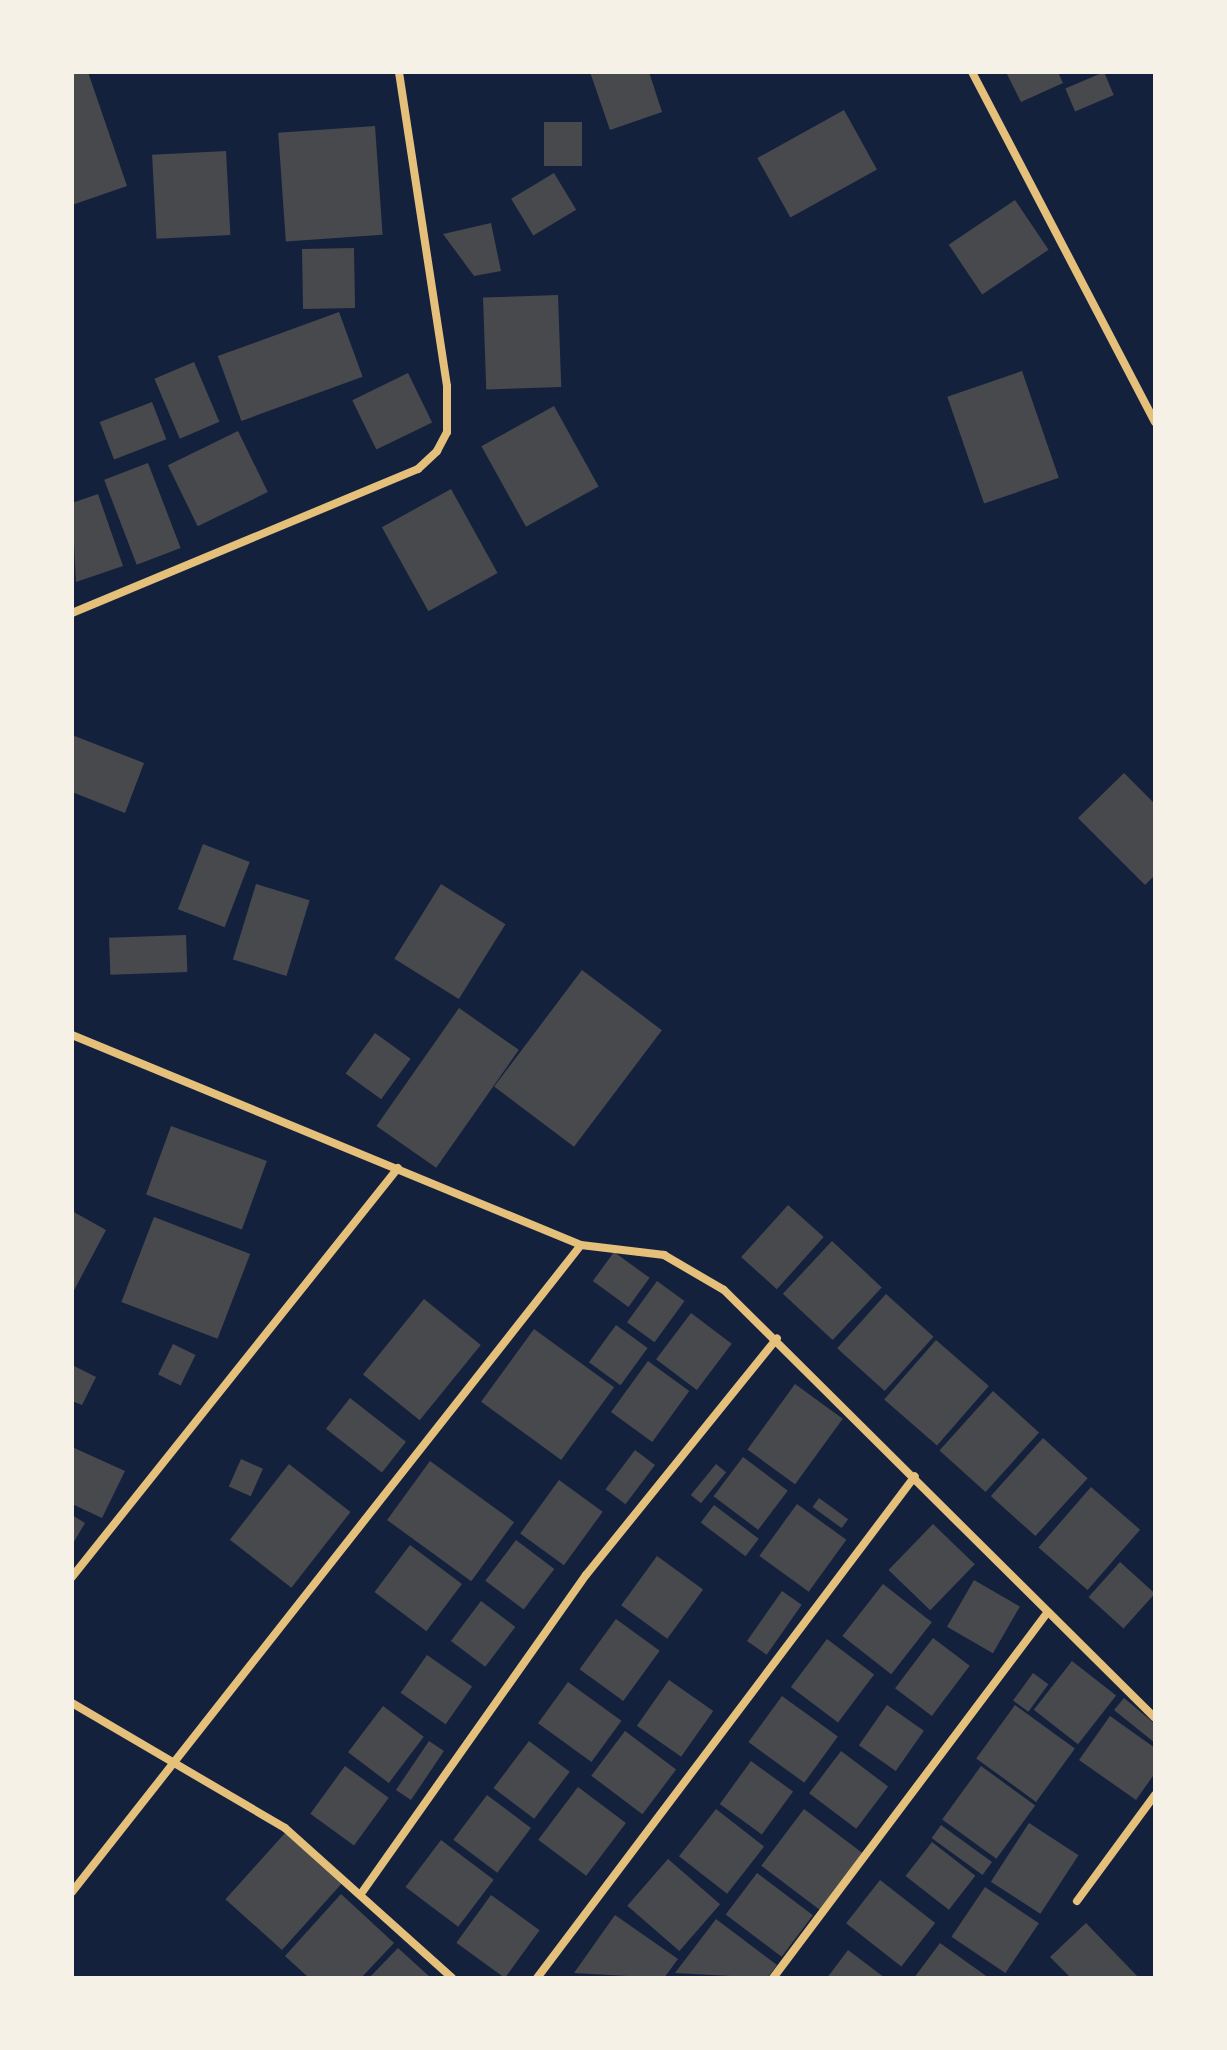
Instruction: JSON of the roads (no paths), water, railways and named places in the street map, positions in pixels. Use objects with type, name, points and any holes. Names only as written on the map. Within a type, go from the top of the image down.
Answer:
[{"type":"street","points":[[72,613],[418,469],[437,451],[447,432],[447,386],[399,72]]},
{"type":"street","points":[[972,72],[1155,422]]},
{"type":"street","points":[[72,1035],[581,1245],[625,1245],[689,1266],[777,1338],[915,1476],[1046,1615],[1155,1718]]},
{"type":"street","points":[[72,1577],[398,1168]]},
{"type":"street","points":[[72,1892],[581,1245]]},
{"type":"street","points":[[363,1891],[586,1575],[777,1338]]},
{"type":"street","points":[[537,1978],[915,1476]]},
{"type":"street","points":[[773,1978],[1046,1615]]},
{"type":"street","points":[[72,1703],[285,1828],[363,1891],[452,1978]]},
{"type":"street","points":[[1077,1901],[1155,1795]]}]
